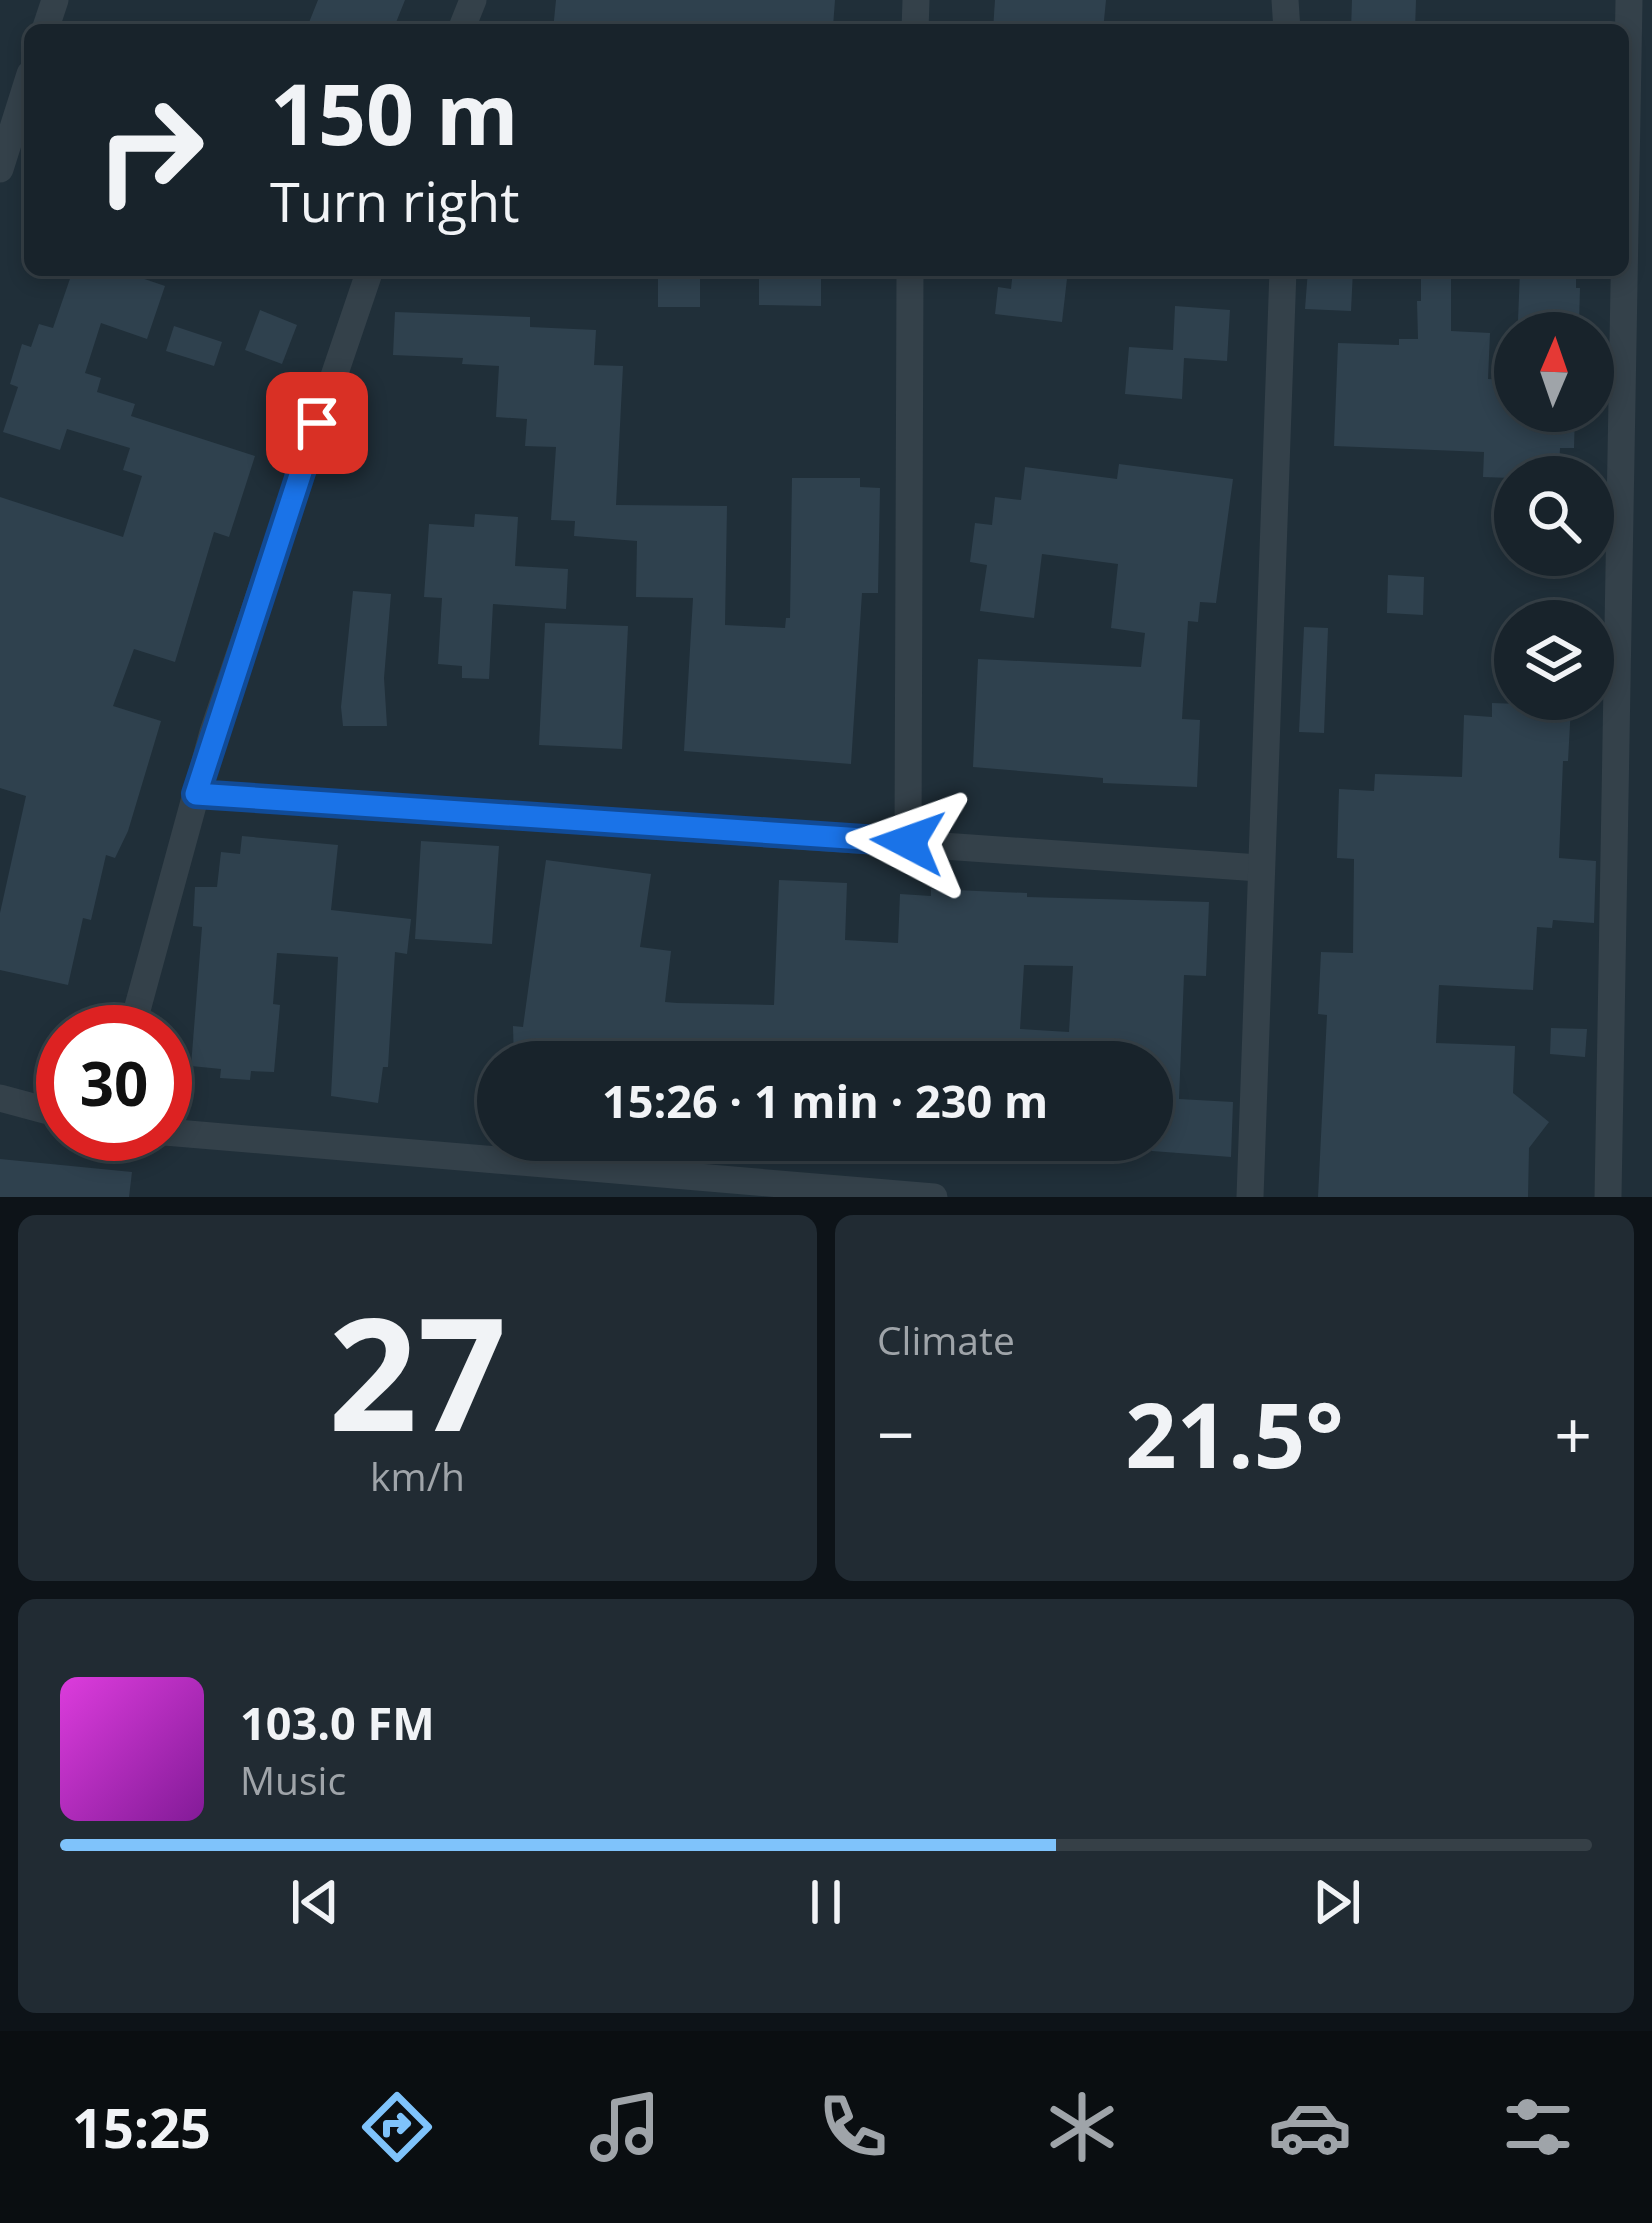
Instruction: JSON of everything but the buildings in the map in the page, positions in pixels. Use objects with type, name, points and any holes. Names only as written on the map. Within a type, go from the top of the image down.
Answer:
[{"type":"street","points":[[0,169],[24,93]]},
{"type":"street","points":[[137,1005],[220,710],[368,276]]},
{"type":"street","points":[[908,842],[910,276]]},
{"type":"street","points":[[1250,1197],[1283,276]]},
{"type":"street","points":[[1608,1197],[1624,276]]},
{"type":"street","points":[[196,794],[1259,868]]},
{"type":"street","points":[[0,1098],[36,1105]]},
{"type":"street","points":[[192,1134],[934,1197]]},
{"type":"route","points":[[317,423],[196,794],[908,842]]}]
